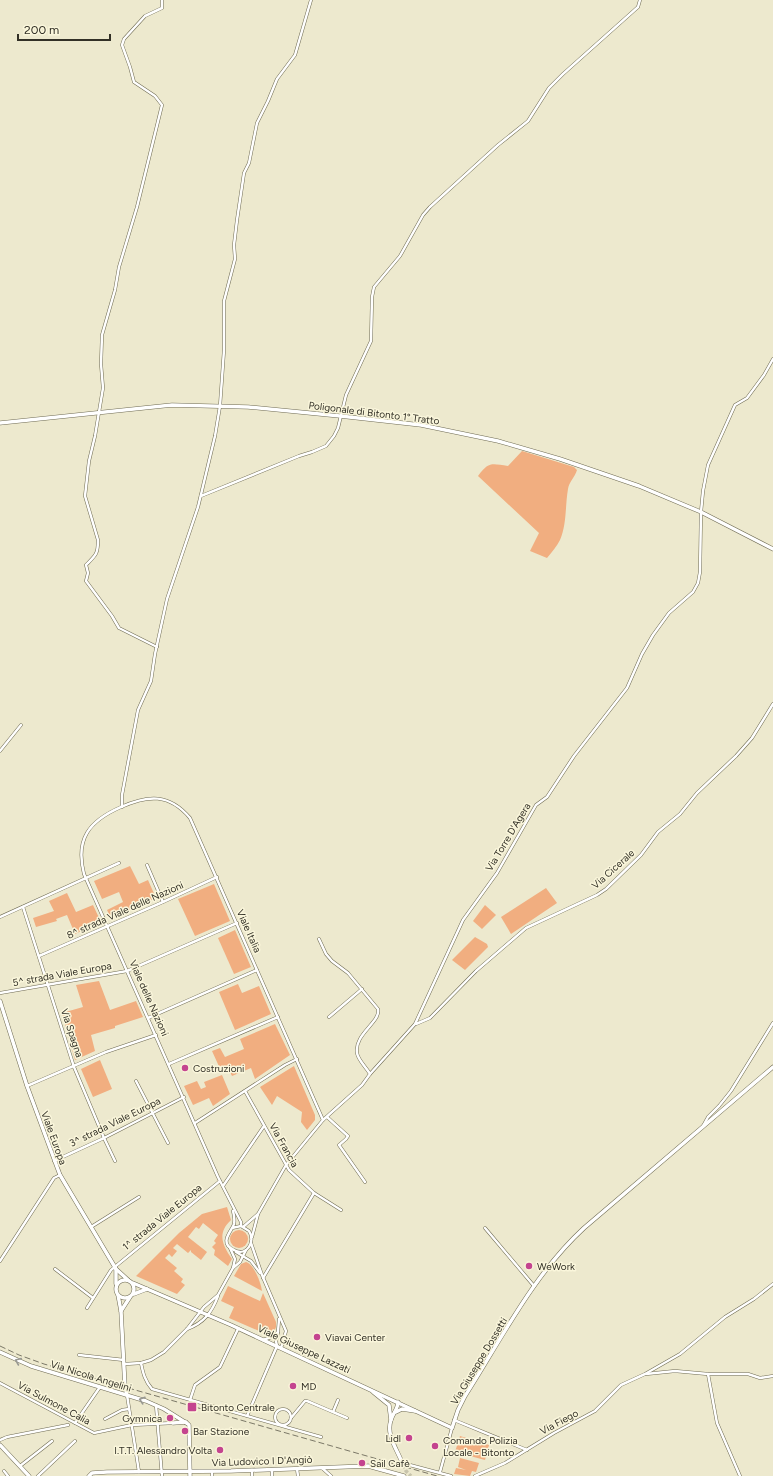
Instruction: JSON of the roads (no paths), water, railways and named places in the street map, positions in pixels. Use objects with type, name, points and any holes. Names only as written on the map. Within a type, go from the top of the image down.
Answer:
[{"type":"street","points":[[156,647],[118,628],[112,616],[86,581],[88,573],[86,565],[97,555],[98,540],[85,496],[85,490],[103,388],[101,364],[102,335],[115,290],[118,267],[137,207],[162,105],[155,96],[134,82],[122,45],[124,39],[145,16],[162,8],[162,0]]},
{"type":"street","points":[[122,807],[122,795],[138,710],[151,681],[156,647],[167,599],[181,561],[201,496],[215,436],[220,406],[224,350],[224,301],[235,259],[234,245],[244,175],[248,167],[257,123],[277,79],[295,55],[311,0]]},
{"type":"street","points":[[201,496],[326,446],[338,428],[346,395],[370,342],[372,297],[374,287],[400,256],[424,215],[430,207],[498,144],[528,121],[549,88],[638,8],[640,0]]},
{"type":"street","name":"Via Torre D'Agera","points":[[258,1214],[286,1165],[323,1120],[362,1086],[370,1074],[415,1024],[463,920],[497,873],[536,805],[547,797],[574,756],[627,688],[642,654],[653,635],[669,613],[693,592],[698,583],[700,572],[701,512],[708,465],[735,405],[746,398],[764,375],[773,359]]},
{"type":"street","name":"Poligonale di Bitonto 1° Tratto","points":[[0,423],[172,405],[248,407],[421,425],[498,441],[560,459],[639,486],[701,512],[773,549]]},
{"type":"street","name":"Via Cicerale","points":[[415,1024],[430,1018],[476,971],[526,928],[597,895],[606,889],[641,855],[658,832],[680,814],[697,792],[736,756],[752,738],[773,704]]},
{"type":"street","points":[[0,751],[21,724]]},
{"type":"street","name":"Viale Italia","points":[[122,807],[139,800],[156,798],[169,801],[180,808],[192,823],[323,1120]]},
{"type":"street","name":"Viale delle Nazioni","points":[[122,807],[103,816],[87,831],[82,845],[81,857],[86,878],[220,1181],[241,1222],[242,1227]]},
{"type":"street","points":[[0,917],[119,863]]},
{"type":"street","points":[[148,865],[163,902]]},
{"type":"street","name":"8^ strada Viale delle Nazioni","points":[[39,956],[217,877]]},
{"type":"street","name":"Via Spagna","points":[[23,907],[74,1066],[115,1161]]},
{"type":"street","name":"5^ strada Viale Europa","points":[[0,993],[127,971],[237,923]]},
{"type":"street","points":[[319,939],[326,954],[332,961],[348,972],[378,1009],[379,1012],[362,1035],[357,1047],[357,1054],[370,1074]]},
{"type":"street","points":[[148,1018],[257,970]]},
{"type":"street","points":[[329,1017],[362,989]]},
{"type":"street","name":"Viale Europa","points":[[0,1001],[27,1086],[60,1175],[115,1268],[128,1280]]},
{"type":"street","points":[[169,1064],[278,1017]]},
{"type":"street","points":[[702,1127],[708,1117],[731,1091],[773,1023]]},
{"type":"street","points":[[27,1086],[106,1052],[156,1035]]},
{"type":"street","points":[[195,1123],[286,1064],[297,1059]]},
{"type":"street","name":"Via Giuseppe Dossetti","points":[[440,1472],[454,1420],[465,1396],[534,1286],[561,1250],[576,1235],[773,1067]]},
{"type":"street","points":[[136,1081],[168,1143]]},
{"type":"street","name":"Via Francia","points":[[245,1091],[292,1174],[314,1193],[341,1210]]},
{"type":"street","name":"3^ strada Viale Europa","points":[[54,1161],[104,1138],[184,1097]]},
{"type":"street","points":[[327,1117],[348,1136],[339,1145],[366,1182]]},
{"type":"street","points":[[223,1187],[264,1126]]},
{"type":"street","points":[[0,1261],[54,1178],[60,1175]]},
{"type":"street","name":"1^ strada Viale Europa","points":[[87,1308],[110,1270],[115,1268],[220,1181]]},
{"type":"street","points":[[262,1276],[314,1193]]},
{"type":"street","points":[[90,1227],[139,1197]]},
{"type":"street","name":"Viale delle Nazioni","points":[[232,1228],[234,1223],[233,1209]]},
{"type":"street","points":[[242,1227],[258,1214]]},
{"type":"street","points":[[187,1329],[199,1324],[214,1306],[218,1295],[233,1268],[251,1243],[258,1214]]},
{"type":"street","points":[[233,1268],[235,1259],[226,1240],[227,1235],[232,1228],[242,1227],[249,1230],[252,1237]]},
{"type":"street","points":[[485,1228],[534,1286]]},
{"type":"street","points":[[247,1416],[286,1331],[262,1276],[251,1243]]},
{"type":"street","points":[[230,1248],[253,1263],[262,1276]]},
{"type":"street","points":[[234,1250],[240,1252],[246,1250]]},
{"type":"street","points":[[115,1268],[116,1286],[122,1311],[125,1387],[139,1472]]},
{"type":"street","points":[[55,1269],[93,1298]]},
{"type":"street","points":[[116,1286],[122,1280],[128,1280],[133,1283],[135,1289],[122,1311]]},
{"type":"street","name":"Viale Giuseppe Lazzati","points":[[133,1283],[201,1311],[367,1387],[452,1428]]},
{"type":"street","name":"Via Fiego","points":[[475,1476],[505,1463],[594,1411],[617,1388],[680,1354],[725,1317],[754,1299],[773,1284]]},
{"type":"street","points":[[118,1295],[125,1298],[147,1289]]},
{"type":"street","points":[[79,1355],[125,1362],[141,1362],[151,1360],[164,1352],[187,1329],[201,1311],[218,1295]]},
{"type":"street","points":[[279,1316],[280,1323],[276,1340],[279,1347]]},
{"type":"street","points":[[190,1400],[197,1383],[220,1367],[238,1328]]},
{"type":"street","points":[[263,1340],[274,1336],[278,1332]]},
{"type":"street","name":"Via Nicola Angelini","points":[[0,1352],[31,1366],[101,1386],[164,1408],[188,1424]]},
{"type":"street","points":[[141,1362],[142,1372],[147,1383],[152,1389],[321,1437]]},
{"type":"street","points":[[645,1374],[675,1371],[708,1374],[748,1374],[760,1378],[773,1376]]},
{"type":"street","points":[[708,1374],[717,1423],[740,1476]]},
{"type":"street","name":"Via Sulmone Calia","points":[[0,1383],[94,1433],[132,1425],[173,1423]]},
{"type":"street","points":[[75,1423],[101,1386]]},
{"type":"street","points":[[367,1387],[389,1405],[391,1421]]},
{"type":"street","points":[[333,1412],[338,1400]]},
{"type":"street","points":[[281,1425],[287,1424],[305,1401],[347,1418]]},
{"type":"street","points":[[391,1421],[398,1407],[398,1402]]},
{"type":"street","points":[[398,1402],[392,1412],[390,1435],[401,1460]]},
{"type":"street","points":[[156,1405],[162,1476]]},
{"type":"street","points":[[105,1419],[122,1410],[129,1409]]},
{"type":"street","points":[[281,1425],[277,1422],[275,1417],[279,1410],[287,1410],[290,1413],[291,1418]]},
{"type":"street","points":[[394,1413],[402,1410],[418,1412]]},
{"type":"street","points":[[177,1417],[173,1423],[188,1424],[190,1476]]},
{"type":"street","points":[[454,1420],[527,1450]]},
{"type":"street","points":[[0,1440],[7,1437],[68,1425]]},
{"type":"street","points":[[20,1466],[52,1441]]},
{"type":"street","points":[[38,1476],[75,1441]]},
{"type":"street","points":[[0,1445],[29,1476]]},
{"type":"street","points":[[406,1464],[451,1476]]},
{"type":"street","points":[[322,1468],[368,1466],[388,1474],[404,1476]]},
{"type":"street","name":"Via Ludovico I D'Angiò","points":[[89,1476],[92,1473],[139,1472],[146,1474],[162,1471],[231,1471],[322,1468],[331,1476]]},
{"type":"street","points":[[272,1469],[272,1476]]},
{"type":"street","points":[[297,1469],[298,1476]]},
{"type":"street","points":[[252,1470],[252,1476]]},
{"type":"street","points":[[4,1471],[8,1476]]},
{"type":"street","points":[[212,1471],[212,1476]]},
{"type":"street","points":[[231,1471],[232,1476]]},
{"type":"street","points":[[128,1476],[132,1472]]},
{"type":"tunnel","points":[[401,1460],[406,1471],[411,1476]]},
{"type":"railway","points":[[0,1346],[44,1364],[437,1476]]},
{"type":"place","name":"Costruzioni","points":[[185,1068]]},
{"type":"place","name":"WeWork","points":[[529,1266]]},
{"type":"place","name":"Viavai Center","points":[[317,1337]]},
{"type":"place","name":"MD","points":[[293,1386]]},
{"type":"place","name":"Bitonto Centrale","points":[[192,1407]]},
{"type":"place","name":"Gymnica","points":[[170,1418]]},
{"type":"place","name":"Bar Stazione","points":[[185,1431]]},
{"type":"place","name":"Lidl","points":[[409,1438]]},
{"type":"place","name":"Comando Polizia Locale - Bitonto","points":[[435,1446]]},
{"type":"place","name":"I.T.T. Alessandro Volta","points":[[220,1450]]},
{"type":"place","name":"Sail Cafè","points":[[362,1463]]}]
